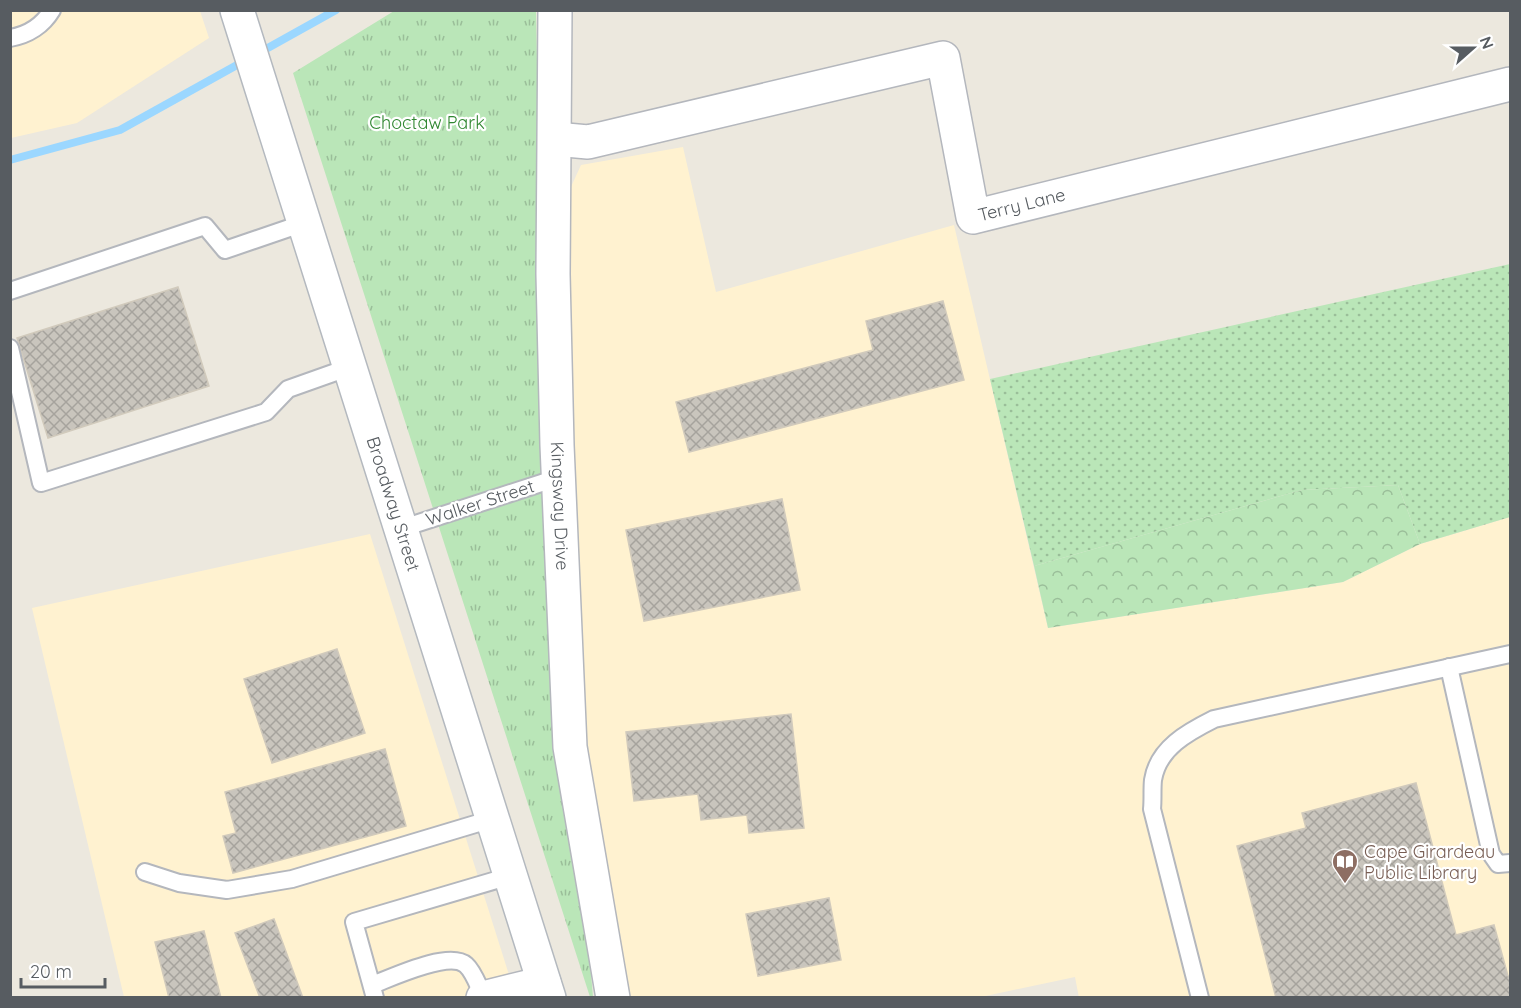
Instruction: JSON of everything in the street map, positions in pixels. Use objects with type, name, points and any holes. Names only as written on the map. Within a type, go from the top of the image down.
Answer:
[{"type":"street","name":"Broadway Street","points":[[237,10],[273,117],[400,529],[547,990]]},
{"type":"street","name":"Kingsway Drive","points":[[555,10],[553,274],[557,445],[570,747],[613,998]]},
{"type":"street","name":"Terry Lane","points":[[555,140],[588,142],[943,58],[973,217],[1510,84]]},
{"type":"street","points":[[484,997],[547,990]]},
{"type":"lane","points":[[10,38],[31,32],[47,19],[52,10]]},
{"type":"lane","points":[[10,291],[205,226],[225,250],[304,223]]},
{"type":"lane","points":[[10,348],[41,483],[266,412],[288,388],[350,367]]},
{"type":"lane","name":"Walker Street","points":[[400,529],[560,477]]},
{"type":"lane","points":[[1200,998],[1152,809],[1153,778],[1165,752],[1185,734],[1214,719],[1510,654]]},
{"type":"lane","points":[[1449,667],[1491,854],[1498,864],[1510,863]]},
{"type":"lane","points":[[145,872],[179,883],[227,890],[292,879],[492,819]]},
{"type":"lane","points":[[484,997],[466,965],[458,961],[438,961],[373,991],[354,922],[510,876]]},
{"type":"shaded area","points":[[10,11],[200,11],[209,38],[77,123],[11,138]]},
{"type":"shaded area","points":[[683,147],[716,292],[954,225],[1048,628],[1343,582],[1420,544],[1510,517],[1510,997],[1079,998],[1075,977],[976,998],[626,997],[604,873],[585,720],[571,415],[570,189],[581,165]]},
{"type":"shaded area","points":[[370,534],[516,997],[124,997],[32,608]]},
{"type":"green space","name":"Choctaw Park","points":[[394,11],[536,11],[539,161],[553,528],[593,997],[590,997],[293,73]]},
{"type":"green space","points":[[1510,264],[1510,517],[1420,544],[1398,485],[1302,490],[1034,566],[990,379]]},
{"type":"green space","points":[[1398,485],[1420,544],[1343,582],[1048,628],[1034,566],[1302,490]]},
{"type":"building","points":[[178,287],[209,386],[48,438],[17,338]]},
{"type":"building","points":[[943,301],[964,380],[689,452],[676,402],[873,350],[866,321]]},
{"type":"building","points":[[782,499],[800,590],[644,621],[626,530]]},
{"type":"building","points":[[337,649],[365,733],[272,763],[244,679]]},
{"type":"building","points":[[791,714],[804,828],[749,833],[747,815],[701,820],[698,794],[634,801],[626,732]]},
{"type":"building","points":[[385,749],[406,826],[233,873],[223,836],[236,833],[225,792]]},
{"type":"building","name":"Cape Girardeau Public Library","points":[[1416,783],[1456,935],[1494,925],[1508,976],[1510,976],[1510,998],[1276,998],[1237,846],[1306,828],[1302,813]]},
{"type":"building","points":[[829,898],[841,960],[758,976],[746,914]]},
{"type":"building","points":[[274,919],[303,998],[260,998],[235,933]]},
{"type":"building","points":[[204,931],[221,998],[169,998],[155,942]]},
{"type":"waterway","points":[[257,54],[336,10]]},
{"type":"waterway","points":[[10,160],[120,130],[246,60]]},
{"type":"place","name":"Cape Girardeau Public Library","points":[[1345,885]]}]
